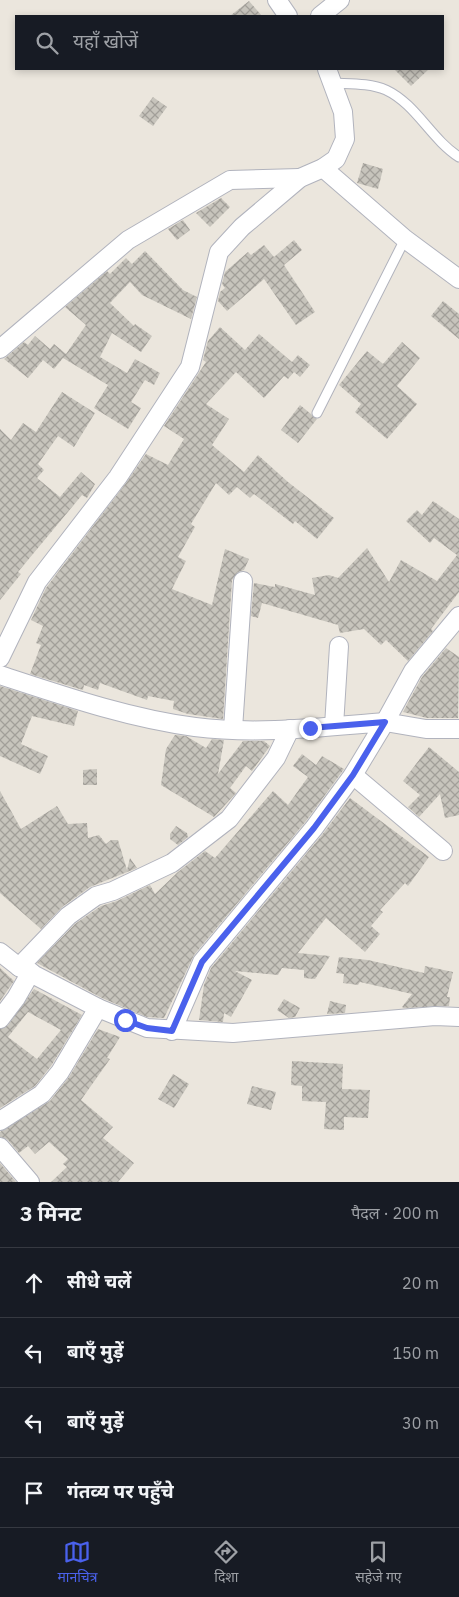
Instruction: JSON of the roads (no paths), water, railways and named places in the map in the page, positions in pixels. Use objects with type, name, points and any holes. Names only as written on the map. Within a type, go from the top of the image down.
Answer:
[{"type":"street","points":[[277,0],[287,15]]},
{"type":"street","points":[[321,15],[340,0]]},
{"type":"street","points":[[0,658],[37,582],[118,477],[190,367],[218,252],[242,227],[300,178],[323,168],[336,159],[345,139],[343,112],[330,76]]},
{"type":"street","points":[[323,168],[405,239],[459,279]]},
{"type":"street","points":[[0,349],[128,240],[230,180],[300,178]]},
{"type":"street","points":[[233,729],[243,581]]},
{"type":"street","points":[[172,1031],[202,962],[314,828],[353,775],[413,671],[459,616]]},
{"type":"street","points":[[334,726],[339,646]]},
{"type":"street","points":[[0,675],[78,701],[165,722],[233,729],[290,729],[385,722],[426,729],[459,729]]},
{"type":"street","points":[[0,1019],[16,998],[25,969],[68,916],[96,896],[172,863],[230,819],[276,758],[290,729]]},
{"type":"street","points":[[353,775],[443,851]]},
{"type":"street","points":[[0,952],[25,969],[98,1008],[147,1028],[172,1031],[233,1033],[435,1016],[459,1017]]},
{"type":"street","points":[[0,1121],[42,1094],[60,1072],[98,1008]]},
{"type":"street","points":[[0,1147],[30,1182]]},
{"type":"lane","points":[[330,76],[374,86],[399,97],[445,148],[459,157]]},
{"type":"lane","points":[[317,413],[405,239]]}]
